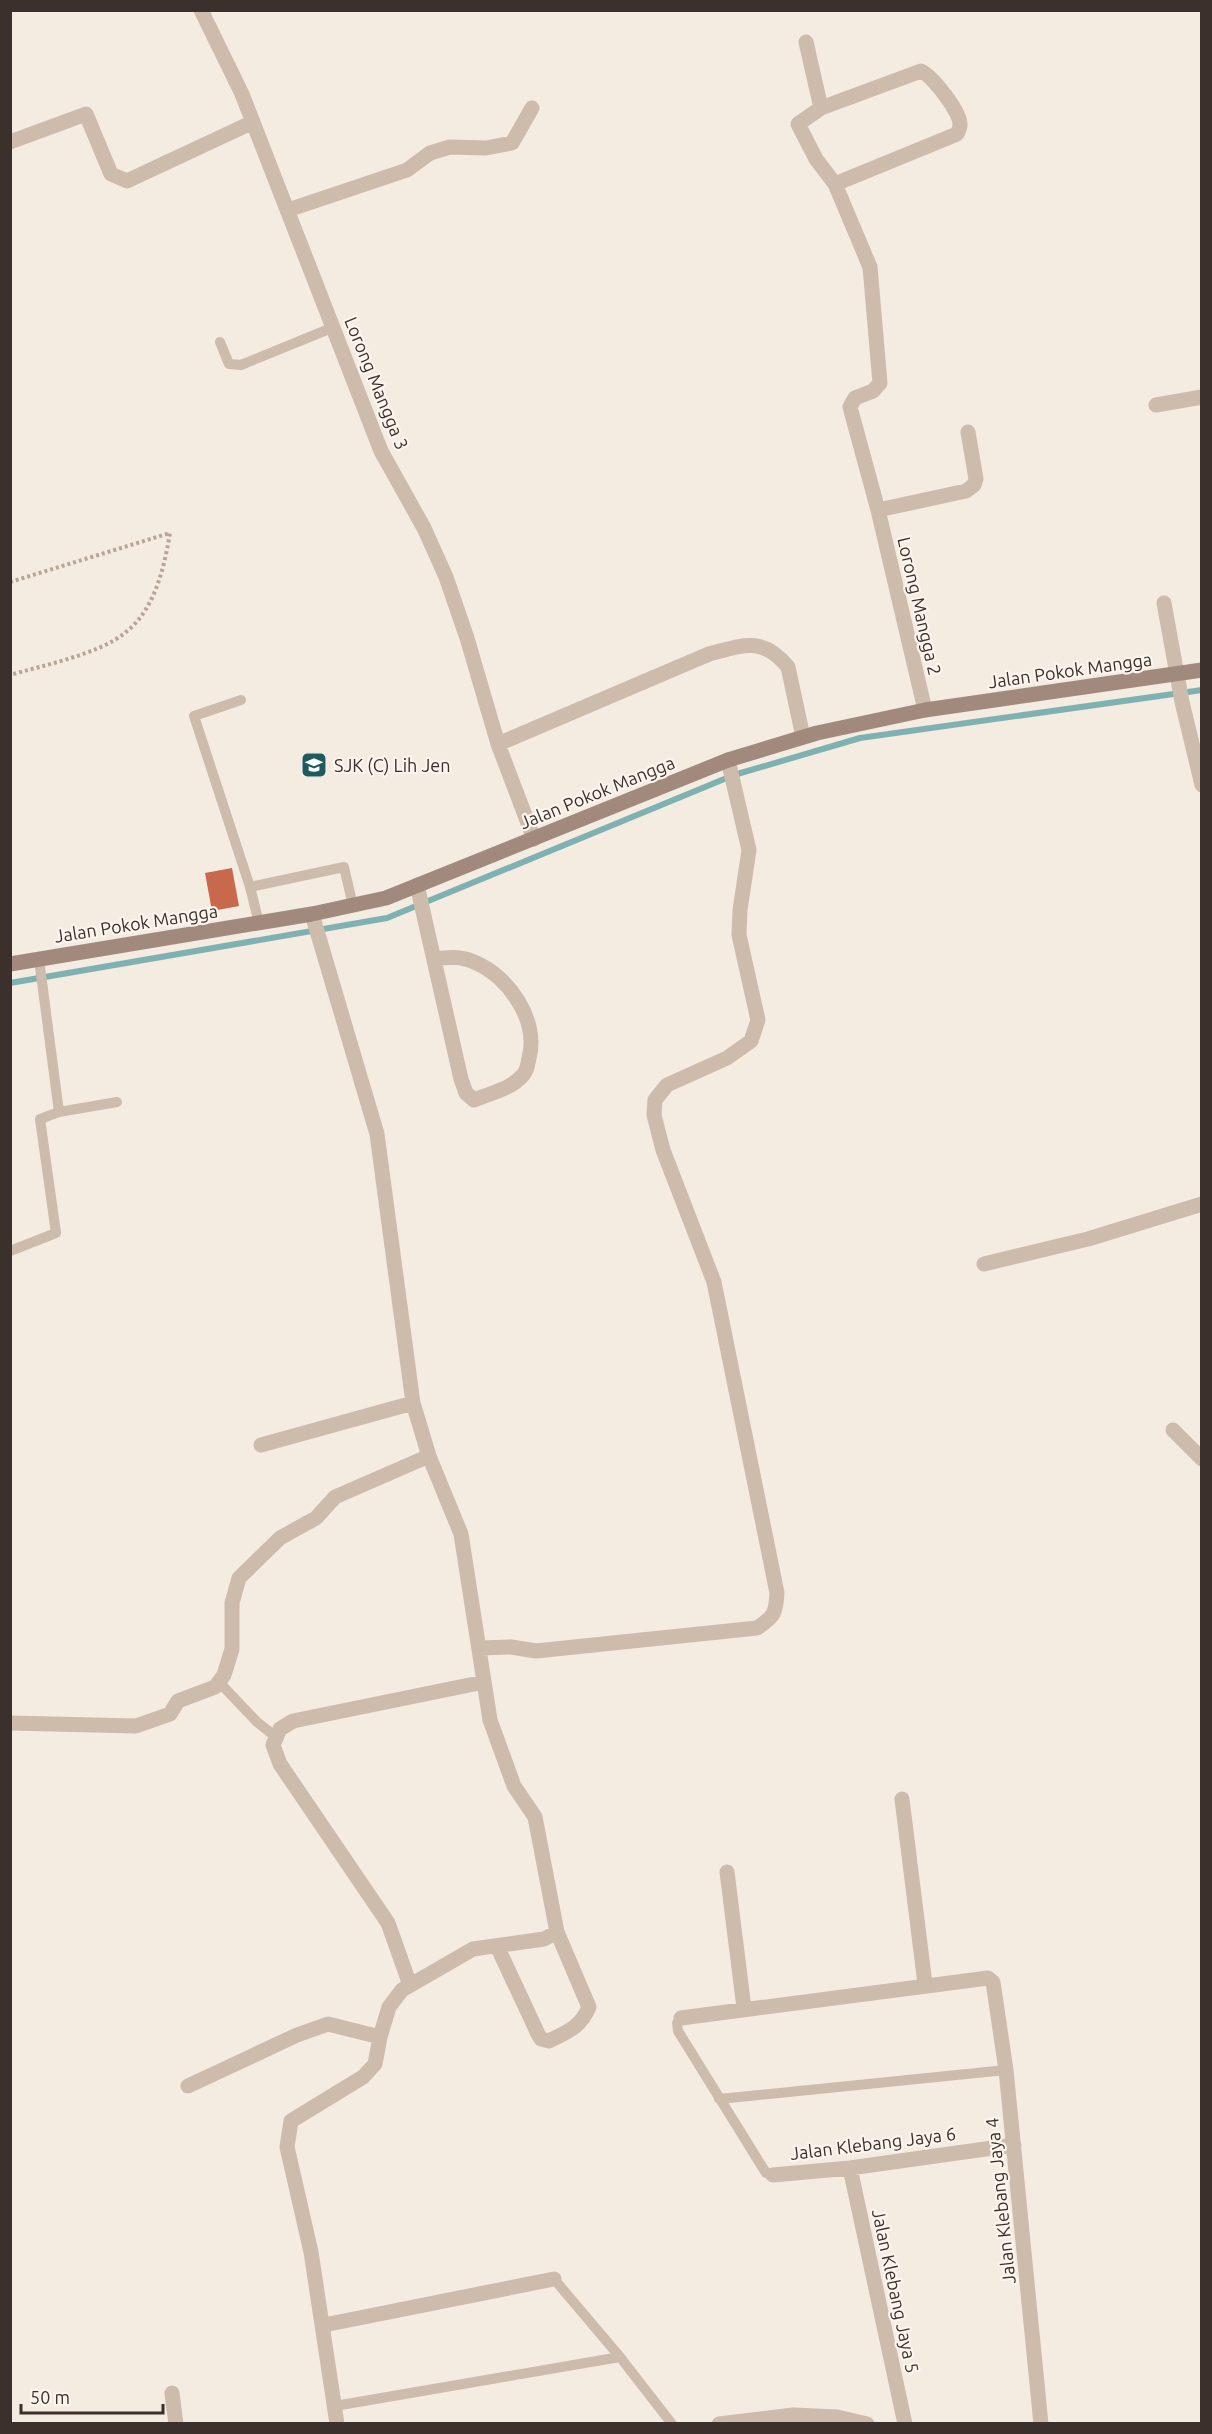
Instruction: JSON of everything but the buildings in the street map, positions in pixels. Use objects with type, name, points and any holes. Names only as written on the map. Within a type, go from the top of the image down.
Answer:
[{"type":"main road","name":"Jalan Pokok Mangga","points":[[10,964],[259,923],[314,918],[353,906],[418,891],[534,839],[803,737],[925,710],[1178,678],[1202,670]]},
{"type":"street","name":"Lorong Mangga 3","points":[[201,10],[253,122],[381,451],[424,528],[446,577],[467,638],[498,744],[534,839]]},
{"type":"street","points":[[806,42],[821,108]]},
{"type":"street","points":[[921,71],[933,79],[959,118],[961,127],[957,134],[835,184],[816,159],[798,124],[821,108],[921,71]]},
{"type":"street","points":[[288,210],[406,170],[430,153],[450,147],[486,148],[512,143],[532,108]]},
{"type":"street","points":[[10,142],[86,114],[111,174],[127,181],[253,122]]},
{"type":"street","name":"Lorong Mangga 2","points":[[835,184],[870,267],[880,383],[873,391],[855,398],[850,407],[878,510],[925,710]]},
{"type":"street","points":[[1156,405],[1202,397]]},
{"type":"street","points":[[878,510],[966,491],[974,485],[976,479],[968,432]]},
{"type":"street","points":[[1164,603],[1182,702],[1202,785]]},
{"type":"street","points":[[498,744],[709,654],[745,644],[757,644],[769,650],[781,658],[788,667],[803,737]]},
{"type":"street","points":[[478,1648],[511,1647],[536,1651],[757,1628],[776,1611],[777,1593],[714,1282],[663,1150],[654,1115],[655,1100],[667,1085],[727,1058],[751,1041],[758,1020],[739,935],[740,910],[749,850],[729,765]]},
{"type":"street","points":[[418,891],[424,914],[434,959],[466,1093],[474,1100],[513,1085],[525,1074],[531,1051],[529,1019],[496,975],[475,962],[454,956],[434,959]]},
{"type":"street","points":[[314,918],[377,1134],[413,1403],[429,1456],[461,1534],[490,1720],[513,1786],[535,1817],[557,1932],[589,2007],[578,2027],[549,2041],[541,2039],[497,1946]]},
{"type":"street","points":[[984,1264],[1088,1239],[1202,1204]]},
{"type":"street","points":[[261,1445],[413,1403]]},
{"type":"street","points":[[1173,1430],[1202,1459]]},
{"type":"street","points":[[10,1723],[136,1726],[170,1714],[178,1701],[215,1687],[224,1675],[232,1649],[232,1604],[239,1578],[280,1538],[316,1518],[335,1497],[429,1456]]},
{"type":"street","points":[[410,1985],[388,1923],[280,1764],[273,1745],[280,1729],[293,1721],[484,1682]]},
{"type":"street","points":[[681,2018],[926,1984],[902,1799]]},
{"type":"street","points":[[727,1872],[744,2008]]},
{"type":"street","points":[[338,2424],[311,2252],[287,2147],[291,2121],[363,2077],[375,2064],[389,2007],[402,1990],[472,1948],[544,1939],[557,1932]]},
{"type":"street","name":"Jalan Klebang Jaya 4","points":[[926,1984],[988,1978],[993,1982],[995,1989],[1014,2145],[1041,2424]]},
{"type":"street","points":[[189,2086],[297,2035],[328,2024],[380,2037]]},
{"type":"street","name":"Jalan Klebang Jaya 6","points":[[773,2175],[850,2168],[1014,2145]]},
{"type":"street","name":"Jalan Klebang Jaya 5","points":[[850,2168],[905,2424]]},
{"type":"street","points":[[324,2325],[554,2279]]},
{"type":"street","points":[[172,2393],[176,2424]]},
{"type":"street","points":[[719,2424],[793,2415],[837,2418],[867,2424]]},
{"type":"lane","points":[[220,342],[229,364],[241,365],[334,327]]},
{"type":"lane","points":[[241,700],[194,716],[259,923]]},
{"type":"lane","points":[[249,886],[344,867],[353,906]]},
{"type":"lane","points":[[39,959],[58,1112]]},
{"type":"lane","points":[[10,1251],[56,1233],[40,1119],[58,1112],[117,1102]]},
{"type":"lane","points":[[219,1682],[257,1722],[276,1737]]},
{"type":"lane","points":[[681,2018],[677,2023],[678,2031],[766,2173],[773,2175]]},
{"type":"lane","points":[[719,2099],[1006,2070]]},
{"type":"lane","points":[[554,2279],[620,2357],[672,2424]]},
{"type":"lane","points":[[335,2406],[620,2357]]},
{"type":"path","points":[[10,582],[170,533],[165,562],[156,590],[127,632],[103,647],[10,675]]},
{"type":"waterway","points":[[10,983],[387,918],[734,775],[860,738],[1202,690]]},
{"type":"place","name":"SJK (C) Lih Jen","points":[[314,765]]}]
